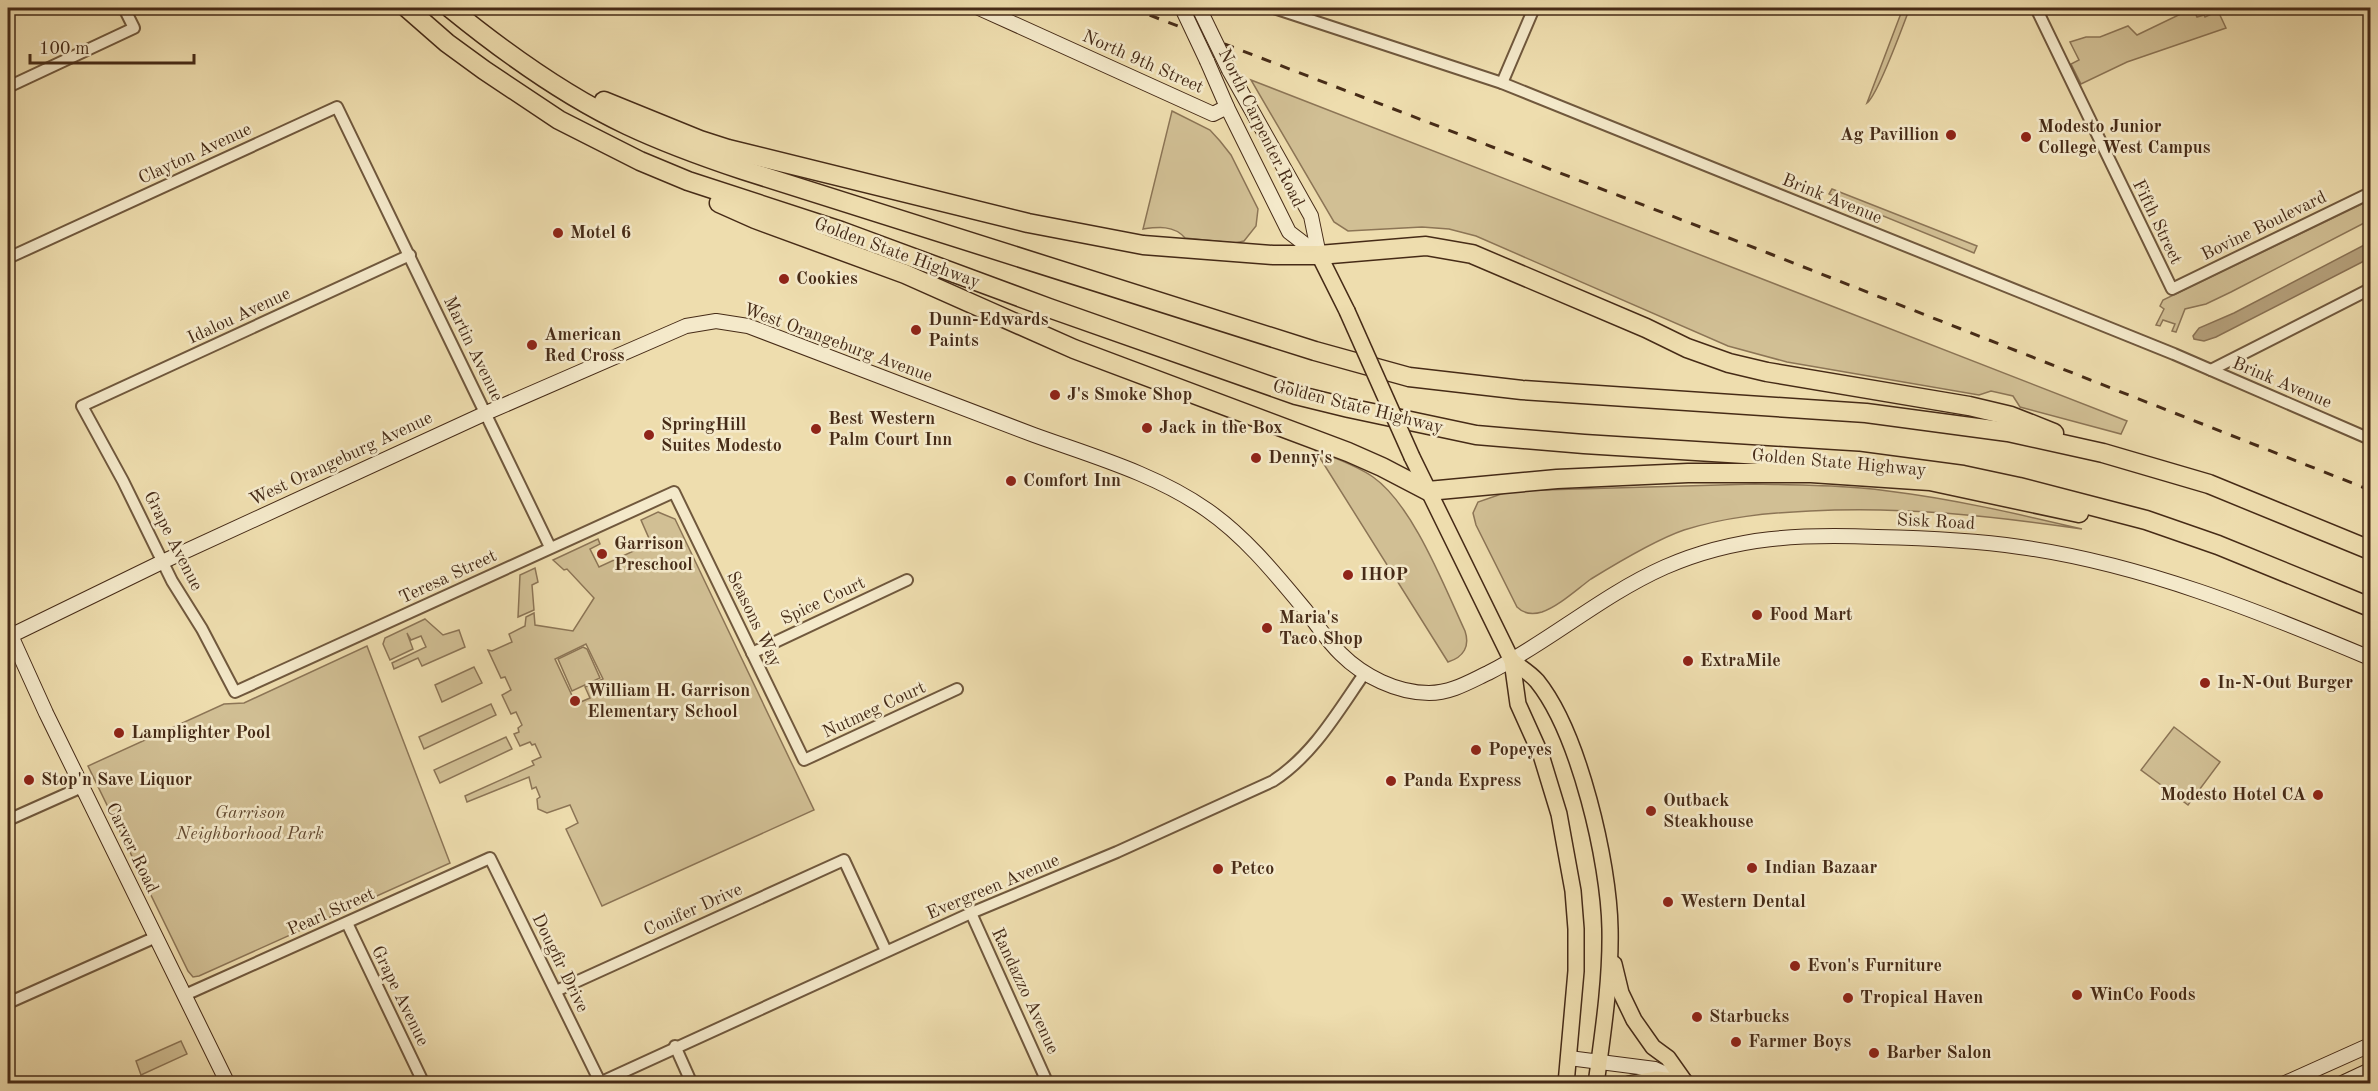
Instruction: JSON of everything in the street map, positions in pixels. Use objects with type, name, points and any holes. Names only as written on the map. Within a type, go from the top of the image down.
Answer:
[{"type":"highway","name":"Golden State Highway","points":[[407,8],[447,43],[559,120],[600,142],[688,181],[841,231],[1049,308],[1296,395],[1476,435],[1858,461],[1963,475],[2079,501],[2146,520],[2218,545],[2370,607]]},
{"type":"highway","name":"Golden State Highway","points":[[450,8],[497,45],[552,82],[625,124],[681,149],[1315,351],[1409,377],[1522,390],[1866,412],[2008,432],[2103,453],[2209,484],[2370,550]]},
{"type":"highway","points":[[552,82],[728,150],[1028,222],[1154,246],[1248,254],[1319,255],[1426,246],[1472,254],[1646,328],[1687,348],[1730,363],[1767,372],[1906,394],[2000,414],[2103,453]]},
{"type":"highway","points":[[600,142],[682,186],[756,219],[905,274],[1074,349],[1348,452],[1382,466],[1428,491],[1557,479],[1688,473],[1811,473],[1930,482],[2218,545]]},
{"type":"main road","name":"North Carpenter Road","points":[[1319,255],[1347,311],[1428,491],[1512,661]]},
{"type":"main road","points":[[1512,661],[1536,680],[1557,714],[1576,757],[1590,802],[1605,878],[1610,940],[1621,993],[1634,1020],[1653,1047],[1668,1058],[1685,1083]]},
{"type":"main road","points":[[1512,661],[1518,704],[1541,755],[1559,814],[1572,881],[1576,929],[1576,971],[1566,1083]]},
{"type":"main road","points":[[1596,1083],[1607,996],[1610,940]]},
{"type":"main road","points":[[1629,1083],[1657,1079],[1685,1083]]},
{"type":"street","points":[[8,87],[134,28],[124,8]]},
{"type":"street","name":"North 9th Street","points":[[979,8],[1213,114],[1227,107]]},
{"type":"street","name":"North Carpenter Road","points":[[1182,8],[1227,107],[1289,232],[1319,255]]},
{"type":"street","name":"North Carpenter Road","points":[[1199,8],[1229,70],[1311,216],[1319,255]]},
{"type":"street","name":"Brink Avenue","points":[[1274,8],[1294,10],[1502,83],[2211,370],[2370,439]]},
{"type":"street","points":[[1502,83],[1534,8]]},
{"type":"street","name":"Fifth Street","points":[[2036,8],[2172,289]]},
{"type":"street","name":"Clayton Avenue","points":[[8,258],[337,107],[366,164]]},
{"type":"street","name":"Martin Avenue","points":[[366,164],[550,547]]},
{"type":"street","name":"Bovine Boulevard","points":[[2172,289],[2370,194]]},
{"type":"street","name":"Idalou Avenue","points":[[82,406],[410,255]]},
{"type":"street","points":[[2211,370],[2370,289]]},
{"type":"street","name":"West Orangeburg Avenue","points":[[9,633],[486,413],[686,326],[716,321],[748,326],[1177,491],[1207,510],[1238,535],[1339,653],[1364,674],[1395,687],[1428,693],[1456,689],[1512,661]]},
{"type":"street","name":"Grape Avenue","points":[[82,406],[123,481],[162,562],[202,629],[235,692]]},
{"type":"street","name":"Teresa Street","points":[[235,692],[674,492]]},
{"type":"street","name":"Seasons Way","points":[[674,492],[804,760]]},
{"type":"street","name":"Sisk Road","points":[[1512,661],[1620,591],[1672,564],[1751,541],[1819,535],[1965,541],[2064,554],[2207,594],[2370,658]]},
{"type":"street","name":"Spice Court","points":[[752,653],[907,580]]},
{"type":"street","name":"Carver Road","points":[[9,633],[228,1083]]},
{"type":"street","name":"Evergreen Avenue","points":[[598,1083],[886,951],[1096,861],[1273,781],[1305,756],[1364,674]]},
{"type":"street","name":"Nutmeg Court","points":[[804,760],[957,689]]},
{"type":"street","points":[[8,820],[82,787]]},
{"type":"street","name":"Pearl Street","points":[[186,995],[490,858]]},
{"type":"street","name":"Dougfir Drive","points":[[490,858],[556,991],[598,1083]]},
{"type":"street","name":"Conifer Drive","points":[[556,991],[844,860],[886,951]]},
{"type":"street","name":"Randazzo Avenue","points":[[971,913],[1048,1083]]},
{"type":"street","name":"Grape Avenue","points":[[347,923],[424,1083]]},
{"type":"street","points":[[8,1004],[156,937]]},
{"type":"street","points":[[2283,1083],[2370,1045]]},
{"type":"street","points":[[675,1047],[692,1083]]},
{"type":"street","points":[[1569,1058],[1655,1069],[1685,1083]]},
{"type":"street","points":[[2340,1083],[2370,1070]]},
{"type":"green space","points":[[1903,8],[1909,10],[1896,45],[1877,88],[1867,103]]},
{"type":"green space","points":[[2193,8],[2197,17],[2204,15],[2205,17],[2218,11],[2226,28],[2127,62],[2081,84],[2071,64],[2079,60],[2070,42],[2086,37],[2100,37],[2128,26],[2137,35]]},
{"type":"green space","points":[[1251,80],[2127,421],[2121,434],[2020,407],[2013,396],[1991,391],[1979,395],[1787,362],[1728,346],[1476,236],[1449,229],[1422,227],[1348,231],[1334,222]]},
{"type":"green space","points":[[1172,111],[1210,130],[1231,155],[1258,209],[1256,226],[1244,241],[1235,243],[1185,238],[1171,229],[1143,229]]},
{"type":"green space","points":[[1832,189],[1977,246],[1974,253],[1829,194]]},
{"type":"green space","points":[[2370,200],[2370,220],[2231,292],[2206,304],[2185,309],[2176,332],[2172,331],[2175,324],[2163,320],[2160,326],[2156,325],[2164,309],[2160,306],[2163,300]]},
{"type":"green space","points":[[1315,450],[1352,465],[1373,477],[1388,490],[1401,507],[1426,548],[1465,631],[1466,646],[1458,657],[1448,662]]},
{"type":"green space","points":[[1755,484],[1838,486],[1913,494],[1986,507],[2082,529],[1981,516],[1913,511],[1844,510],[1746,516],[1684,530],[1661,540],[1591,579],[1555,606],[1532,614],[1517,607],[1476,525],[1473,513],[1478,502],[1510,491]]},
{"type":"green space","name":"William H. Garrison Elementary School","points":[[658,512],[675,519],[814,810],[602,906],[566,829],[578,823],[570,805],[547,813],[538,809],[537,799],[540,797],[536,787],[532,789],[529,777],[467,802],[465,796],[534,765],[532,761],[541,757],[535,744],[532,745],[530,742],[520,746],[514,734],[519,732],[518,728],[522,725],[516,712],[511,714],[502,695],[511,690],[505,677],[501,678],[488,650],[492,651],[512,642],[509,634],[525,626],[526,617],[534,613],[535,625],[573,631],[594,598],[567,569],[564,570],[553,560],[598,539],[600,544],[590,549],[599,567],[651,543],[641,520]],"holes":[[[586,644],[603,679],[585,687],[590,698],[576,704],[555,659]]]},
{"type":"green space","points":[[535,568],[538,582],[532,585],[534,610],[518,617],[520,575]]},
{"type":"green space","points":[[425,619],[443,635],[459,630],[465,647],[422,666],[418,658],[394,669],[392,663],[426,647],[421,636],[411,640],[407,633],[413,649],[390,660],[383,644],[385,638]]},
{"type":"green space","name":"Garrison Neighborhood Park","points":[[367,646],[450,863],[193,977],[188,971],[88,766],[224,704],[244,703]]},
{"type":"green space","points":[[583,647],[587,649],[600,678],[572,691],[558,659]]},
{"type":"green space","points":[[474,667],[482,683],[442,702],[435,685]]},
{"type":"green space","points":[[491,704],[496,715],[424,749],[419,737]]},
{"type":"green space","points":[[2174,727],[2220,762],[2188,805],[2141,770]]},
{"type":"green space","points":[[506,737],[512,749],[440,783],[434,770]]},
{"type":"green space","points":[[181,1041],[187,1054],[141,1075],[136,1061]]},
{"type":"shaded area","points":[[2370,242],[2370,258],[2216,337],[2204,341],[2194,339],[2193,336],[2199,328],[2234,313]]},
{"type":"railway","points":[[1131,8],[1768,253],[2370,490]]},
{"type":"place","name":"Ag Pavillion","points":[[1951,135]]},
{"type":"place","name":"Modesto Junior College West Campus","points":[[2026,137]]},
{"type":"place","name":"Motel 6","points":[[558,233]]},
{"type":"place","name":"Cookies","points":[[784,279]]},
{"type":"place","name":"Dunn-Edwards Paints","points":[[916,330]]},
{"type":"place","name":"American Red Cross","points":[[532,345]]},
{"type":"place","name":"J's Smoke Shop","points":[[1055,395]]},
{"type":"place","name":"Jack in the Box","points":[[1147,428]]},
{"type":"place","name":"Best Western Palm Court Inn","points":[[816,429]]},
{"type":"place","name":"SpringHill Suites Modesto","points":[[649,435]]},
{"type":"place","name":"Denny's","points":[[1256,458]]},
{"type":"place","name":"Comfort Inn","points":[[1011,481]]},
{"type":"place","name":"Garrison Preschool","points":[[602,554]]},
{"type":"place","name":"IHOP","points":[[1348,575]]},
{"type":"place","name":"Food Mart","points":[[1757,615]]},
{"type":"place","name":"Maria's Taco Shop","points":[[1267,628]]},
{"type":"place","name":"ExtraMile","points":[[1688,661]]},
{"type":"place","name":"In-N-Out Burger","points":[[2205,683]]},
{"type":"place","name":"William H. Garrison Elementary School","points":[[575,701]]},
{"type":"place","name":"Lamplighter Pool","points":[[119,733]]},
{"type":"place","name":"Popeyes","points":[[1476,750]]},
{"type":"place","name":"Stop'n Save Liquor","points":[[29,780]]},
{"type":"place","name":"Panda Express","points":[[1391,781]]},
{"type":"place","name":"Modesto Hotel CA","points":[[2318,795]]},
{"type":"place","name":"Outback Steakhouse","points":[[1651,811]]},
{"type":"place","name":"Indian Bazaar","points":[[1752,868]]},
{"type":"place","name":"Petco","points":[[1218,869]]},
{"type":"place","name":"Western Dental","points":[[1668,902]]},
{"type":"place","name":"Evon's Furniture","points":[[1795,966]]},
{"type":"place","name":"WinCo Foods","points":[[2077,995]]},
{"type":"place","name":"Tropical Haven","points":[[1848,998]]},
{"type":"place","name":"Starbucks","points":[[1697,1017]]},
{"type":"place","name":"Farmer Boys","points":[[1736,1042]]},
{"type":"place","name":"Barber Salon","points":[[1874,1053]]}]
